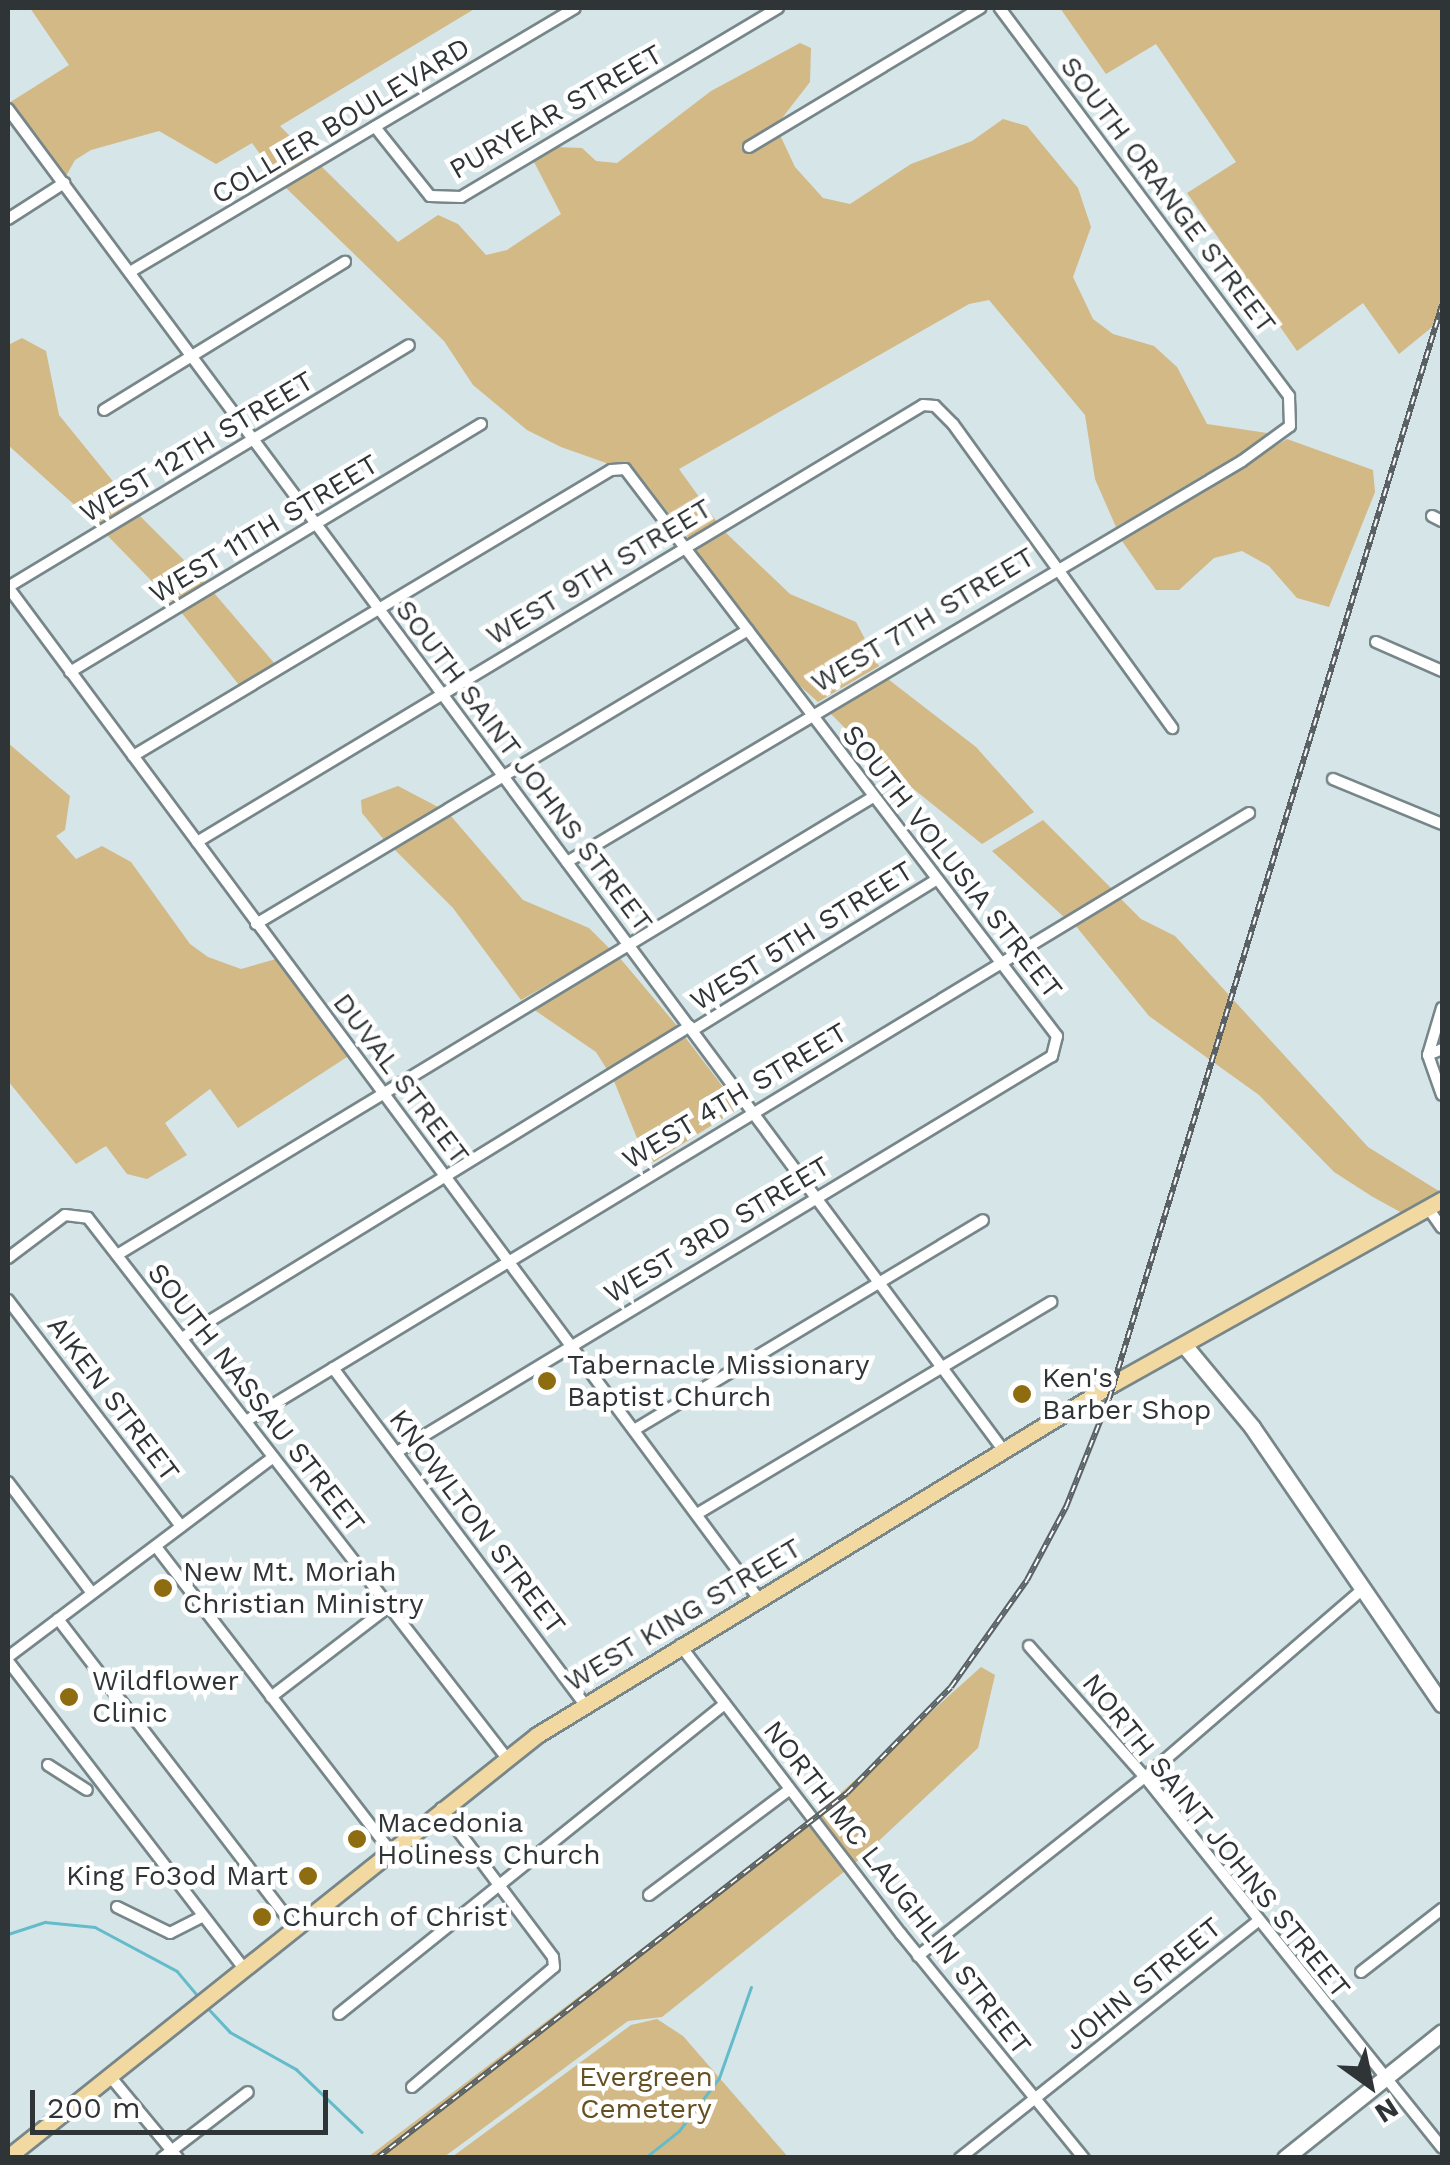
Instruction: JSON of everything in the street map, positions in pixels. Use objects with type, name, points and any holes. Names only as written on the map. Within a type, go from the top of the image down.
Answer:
[{"type":"main road","name":"WEST KING STREET","points":[[8,2157],[389,1848],[506,1757],[584,1704],[1184,1345],[1435,1204]]},
{"type":"main road","points":[[1184,1345],[1252,1427],[1442,1704]]},
{"type":"main road","points":[[1286,2158],[1442,2032]]},
{"type":"street","name":"COLLIER BOULEVARD","points":[[130,272],[575,8]]},
{"type":"street","name":"PURYEAR STREET","points":[[375,127],[430,196],[461,196],[778,8]]},
{"type":"street","points":[[749,147],[980,8]]},
{"type":"street","name":"SOUTH ORANGE STREET","points":[[1000,8],[1289,396],[1294,412]]},
{"type":"street","name":"SOUTH SAINT JOHNS STREET","points":[[8,109],[1004,1451]]},
{"type":"street","points":[[8,218],[64,183]]},
{"type":"street","points":[[104,410],[345,262]]},
{"type":"street","name":"WEST 12TH STREET","points":[[8,587],[409,345]]},
{"type":"street","name":"WEST 9TH STREET","points":[[197,842],[923,404],[936,406],[953,424],[1056,568]]},
{"type":"street","name":"WEST 7TH STREET","points":[[567,862],[810,713],[1285,434],[1294,412]]},
{"type":"street","name":"WEST 11TH STREET","points":[[70,672],[481,424]]},
{"type":"street","name":"SOUTH VOLUSIA STREET","points":[[379,609],[611,470],[625,469],[688,547],[1059,1046]]},
{"type":"street","points":[[1056,568],[1172,728]]},
{"type":"street","name":"DUVAL STREET","points":[[8,587],[758,1598]]},
{"type":"street","points":[[133,756],[379,609]]},
{"type":"street","points":[[256,924],[748,630]]},
{"type":"street","points":[[1376,642],[1442,671]]},
{"type":"street","points":[[1333,780],[1442,824]]},
{"type":"street","points":[[117,1255],[873,798]]},
{"type":"street","name":"WEST 4TH STREET","points":[[246,1420],[1249,814]]},
{"type":"street","name":"WEST 5TH STREET","points":[[182,1338],[936,880]]},
{"type":"street","points":[[1442,1008],[1428,1055],[1442,1096]]},
{"type":"street","name":"WEST 3RD STREET","points":[[396,1452],[1052,1056],[1059,1046]]},
{"type":"street","points":[[1428,1055],[1442,1049]]},
{"type":"street","points":[[1435,1204],[1442,1228]]},
{"type":"street","name":"SOUTH NASSAU STREET","points":[[8,1258],[78,1212],[117,1255],[506,1757]]},
{"type":"street","points":[[634,1430],[878,1280],[984,1220]]},
{"type":"street","name":"AIKEN STREET","points":[[8,1300],[181,1526]]},
{"type":"street","points":[[697,1514],[1051,1302]]},
{"type":"street","name":"KNOWLTON STREET","points":[[333,1368],[584,1704]]},
{"type":"street","points":[[243,1966],[8,1659],[274,1458]]},
{"type":"street","points":[[8,1482],[92,1593]]},
{"type":"street","points":[[157,1548],[389,1848]]},
{"type":"street","points":[[918,1956],[1145,1777],[1364,1588]]},
{"type":"street","points":[[272,1697],[387,1608]]},
{"type":"street","points":[[58,1619],[294,1925]]},
{"type":"street","name":"NORTH MC LAUGHLIN STREET","points":[[680,1644],[918,1956],[1084,2158]]},
{"type":"street","name":"NORTH SAINT JOHNS STREET","points":[[1028,1646],[1145,1777],[1442,2148]]},
{"type":"street","points":[[339,2014],[725,1704]]},
{"type":"street","points":[[48,1766],[87,1790]]},
{"type":"street","points":[[649,1894],[789,1790]]},
{"type":"street","points":[[412,2087],[550,1974],[553,1957],[441,1808]]},
{"type":"street","points":[[117,1906],[170,1934],[203,1916]]},
{"type":"street","points":[[1361,1972],[1442,1909]]},
{"type":"street","name":"JOHN STREET","points":[[960,2158],[1259,1920]]},
{"type":"street","points":[[110,2075],[171,2155],[248,2092]]},
{"type":"green space","points":[[30,8],[476,8],[280,126],[311,158],[277,178],[252,143],[216,164],[159,131],[91,150],[75,160],[66,176],[9,103],[69,65]]},
{"type":"green space","points":[[1060,8],[1442,8],[1442,319],[1399,354],[1363,303],[1297,351],[1187,193],[1236,162],[1156,44],[1106,74]]},
{"type":"green space","points":[[800,43],[811,48],[810,82],[779,122],[742,144],[748,154],[780,135],[795,167],[823,198],[850,204],[911,164],[972,141],[1003,119],[1027,126],[1078,188],[1091,227],[1073,277],[1093,319],[1113,334],[1154,346],[1177,367],[1207,424],[1273,434],[1116,527],[1095,479],[1085,415],[989,300],[969,304],[679,469],[717,522],[689,539],[630,464],[609,464],[527,430],[473,385],[444,341],[285,187],[321,166],[398,242],[438,215],[458,224],[486,255],[507,250],[561,214],[533,160],[555,147],[582,148],[596,161],[617,163],[711,91]]},
{"type":"green space","points":[[22,338],[46,351],[59,415],[133,506],[98,526],[8,445],[8,345]]},
{"type":"green space","points":[[1287,439],[1373,470],[1375,492],[1329,607],[1297,598],[1269,566],[1242,551],[1214,558],[1179,590],[1156,590],[1120,538]]},
{"type":"green space","points":[[140,516],[206,584],[173,603],[107,535]]},
{"type":"green space","points":[[724,531],[790,594],[856,622],[879,666],[818,702],[790,677],[695,549]]},
{"type":"green space","points":[[214,593],[275,664],[239,685],[181,612]]},
{"type":"green space","points":[[884,676],[976,747],[1034,812],[982,844],[875,758],[827,710]]},
{"type":"green space","points":[[8,743],[70,796],[65,830],[56,836],[76,859],[102,846],[131,862],[190,944],[208,957],[241,969],[276,959],[350,1055],[238,1128],[210,1089],[165,1123],[187,1155],[147,1179],[127,1174],[106,1146],[76,1164],[8,1081]]},
{"type":"green space","points":[[398,786],[440,808],[385,841],[362,813],[361,800]]},
{"type":"green space","points":[[450,815],[523,900],[589,928],[610,949],[521,1000],[453,908],[394,849]]},
{"type":"green space","points":[[1043,820],[1112,889],[1065,918],[992,851]]},
{"type":"green space","points":[[1120,898],[1141,919],[1175,936],[1368,1147],[1442,1193],[1404,1214],[1373,1197],[1334,1172],[1259,1095],[1149,1016],[1075,925]]},
{"type":"green space","points":[[619,957],[678,1027],[608,1071],[596,1052],[533,1009]]},
{"type":"green space","points":[[685,1037],[739,1108],[654,1162],[643,1153],[614,1081]]},
{"type":"green space","points":[[981,1667],[995,1675],[978,1748],[853,1865],[815,1816]]},
{"type":"green space","points":[[807,1823],[845,1871],[662,2017],[628,2021],[444,2157],[368,2157]]},
{"type":"green space","name":"Evergreen Cemetery","points":[[657,2019],[683,2036],[788,2157],[452,2157],[631,2025]]},
{"type":"waterway","points":[[8,1934],[45,1922],[95,1927],[177,1971],[198,1996]]},
{"type":"waterway","points":[[645,2158],[679,2131],[719,2078],[751,1987]]},
{"type":"waterway","points":[[206,2006],[230,2032],[296,2069],[362,2132]]},
{"type":"railway","points":[[377,2158],[847,1793],[951,1687],[1027,1580],[1066,1507],[1109,1399],[1442,305]]},
{"type":"place","name":"Tabernacle Missionary Baptist Church","points":[[547,1381]]},
{"type":"place","name":"Ken's Barber Shop","points":[[1022,1394]]},
{"type":"place","name":"New Mt. Moriah Christian Ministry","points":[[163,1588]]},
{"type":"place","name":"Wildflower Clinic","points":[[69,1697]]},
{"type":"place","name":"Macedonia Holiness Church","points":[[357,1839]]},
{"type":"place","name":"King Fo3od Mart","points":[[308,1876]]},
{"type":"place","name":"Church of Christ","points":[[262,1917]]}]
